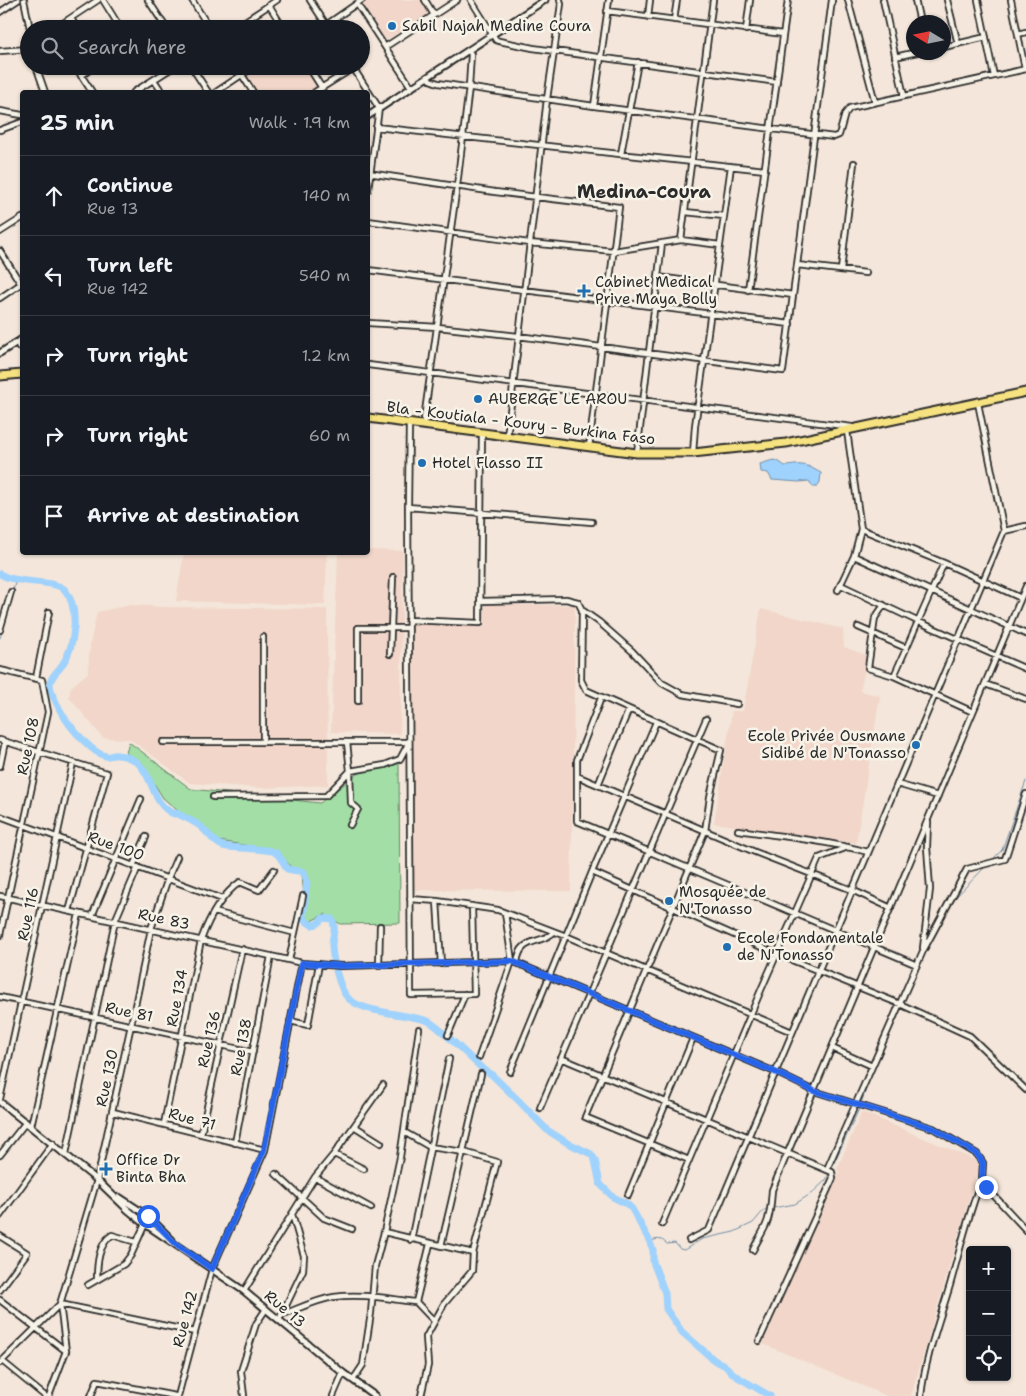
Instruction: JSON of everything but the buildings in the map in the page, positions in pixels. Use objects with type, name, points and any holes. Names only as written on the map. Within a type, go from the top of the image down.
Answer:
[{"type":"main road","points":[[0,376],[20,374]]},
{"type":"main road","name":"Bla - Koutiala - Koury - Burkina Faso","points":[[370,418],[637,453],[693,453],[786,443],[1026,392]]},
{"type":"street","points":[[0,12],[18,0]]},
{"type":"street","points":[[24,0],[28,20]]},
{"type":"street","points":[[68,20],[98,0]]},
{"type":"street","points":[[103,0],[115,20]]},
{"type":"street","points":[[148,0],[161,20]]},
{"type":"street","points":[[193,0],[205,20]]},
{"type":"street","points":[[246,20],[277,0]]},
{"type":"street","points":[[310,0],[323,20]]},
{"type":"street","points":[[336,20],[362,0]]},
{"type":"street","points":[[425,0],[434,15]]},
{"type":"street","points":[[385,47],[457,0]]},
{"type":"street","points":[[471,0],[496,40],[499,41],[554,51],[777,82]]},
{"type":"street","points":[[370,115],[544,0]]},
{"type":"street","points":[[507,437],[512,383],[560,0]]},
{"type":"street","points":[[594,106],[609,0]]},
{"type":"street","points":[[648,17],[650,0]]},
{"type":"street","points":[[674,20],[677,0]]},
{"type":"street","points":[[681,240],[713,0]]},
{"type":"street","points":[[746,30],[750,0]]},
{"type":"street","points":[[748,290],[788,0]]},
{"type":"street","points":[[370,323],[438,327],[518,336],[784,371],[832,0]]},
{"type":"street","points":[[849,0],[875,102]]},
{"type":"street","points":[[883,0],[904,96]]},
{"type":"street","points":[[915,0],[918,15]]},
{"type":"street","points":[[947,0],[958,44]]},
{"type":"street","points":[[978,0],[994,76]]},
{"type":"street","points":[[428,78],[438,82],[594,106],[834,137],[839,135],[845,114],[850,108],[1026,69],[1011,0]]},
{"type":"street","points":[[357,4],[367,20]]},
{"type":"street","points":[[269,5],[278,20]]},
{"type":"street","points":[[608,11],[783,34]]},
{"type":"street","points":[[370,24],[411,87]]},
{"type":"street","points":[[1018,34],[1026,32]]},
{"type":"street","points":[[951,46],[986,37]]},
{"type":"street","points":[[0,51],[20,50]]},
{"type":"street","points":[[423,426],[432,373],[463,137],[470,54],[468,50]]},
{"type":"street","points":[[895,58],[906,55]]},
{"type":"street","points":[[621,154],[638,62]]},
{"type":"street","points":[[39,75],[44,90]]},
{"type":"street","points":[[137,90],[162,75]]},
{"type":"street","points":[[197,75],[207,90]]},
{"type":"street","points":[[219,90],[242,75],[252,90]]},
{"type":"street","points":[[314,75],[322,88]]},
{"type":"street","points":[[318,90],[341,75]]},
{"type":"street","points":[[358,75],[368,90]]},
{"type":"street","points":[[81,76],[91,90]]},
{"type":"street","points":[[154,80],[161,90]]},
{"type":"street","points":[[370,94],[379,108],[370,166]]},
{"type":"street","points":[[0,111],[20,115]]},
{"type":"street","points":[[0,130],[20,123]]},
{"type":"street","points":[[376,127],[765,170]]},
{"type":"street","points":[[841,270],[854,163]]},
{"type":"street","points":[[693,453],[731,166]]},
{"type":"street","points":[[370,173],[619,207],[589,447]]},
{"type":"street","points":[[685,212],[724,216]]},
{"type":"street","points":[[0,232],[20,219]]},
{"type":"street","points":[[370,221],[529,244],[614,251],[681,240],[720,245]]},
{"type":"street","points":[[637,453],[662,243]]},
{"type":"street","points":[[0,251],[20,280]]},
{"type":"street","points":[[798,265],[866,273]]},
{"type":"street","points":[[370,270],[790,324]]},
{"type":"street","points":[[658,277],[714,286],[793,295]]},
{"type":"street","points":[[0,298],[20,284]]},
{"type":"street","points":[[0,354],[20,340]]},
{"type":"street","points":[[17,342],[20,347]]},
{"type":"street","points":[[370,365],[859,428]]},
{"type":"street","points":[[690,1240],[709,1230],[1004,530],[978,403]]},
{"type":"street","points":[[409,424],[410,995],[474,994],[472,906]]},
{"type":"street","points":[[838,590],[854,556],[860,529],[847,431]]},
{"type":"street","points":[[408,620],[480,623],[482,433]]},
{"type":"street","points":[[408,507],[592,522]]},
{"type":"street","points":[[1004,530],[1026,526]]},
{"type":"street","points":[[860,529],[944,563],[1021,598]]},
{"type":"street","points":[[854,556],[1026,634]]},
{"type":"street","points":[[894,676],[944,563]]},
{"type":"street","points":[[390,654],[393,577]]},
{"type":"street","points":[[841,585],[1026,669]]},
{"type":"street","points":[[753,1250],[766,1226],[770,1212],[772,1190],[1026,586]]},
{"type":"street","points":[[0,630],[11,592]]},
{"type":"street","points":[[480,601],[566,599],[578,602],[582,610],[581,680],[586,690],[721,750],[710,797],[705,831],[585,1117],[689,1160]]},
{"type":"street","points":[[884,605],[875,618],[868,668],[894,676],[973,712]]},
{"type":"street","points":[[582,610],[599,622],[632,652],[662,683],[682,694],[737,704]]},
{"type":"street","points":[[0,670],[36,678],[49,612]]},
{"type":"street","points":[[858,627],[906,648]]},
{"type":"street","points":[[358,701],[358,628],[408,628]]},
{"type":"street","points":[[263,742],[264,637]]},
{"type":"street","name":"Rue 108","points":[[0,935],[48,712],[42,680],[36,678]]},
{"type":"street","points":[[985,684],[1026,699]]},
{"type":"street","points":[[601,698],[577,760],[577,820],[917,965]]},
{"type":"street","points":[[598,785],[629,709]]},
{"type":"street","points":[[540,1108],[706,719]]},
{"type":"street","points":[[510,1072],[656,722]]},
{"type":"street","points":[[0,766],[3,741],[107,773],[69,912]]},
{"type":"street","points":[[163,742],[409,742]]},
{"type":"street","points":[[347,742],[351,803],[358,809],[350,825]]},
{"type":"street","points":[[212,797],[326,796],[350,770],[385,765],[400,759],[409,742]]},
{"type":"street","name":"Rue 116","points":[[0,1101],[73,763]]},
{"type":"street","points":[[577,776],[891,908]]},
{"type":"street","points":[[897,784],[938,796]]},
{"type":"street","points":[[827,1169],[923,951],[967,869],[1005,859],[1026,794]]},
{"type":"street","points":[[92,916],[141,798]]},
{"type":"street","name":"Rue 100","points":[[0,816],[222,899]]},
{"type":"street","points":[[923,951],[930,889],[927,847],[929,818]]},
{"type":"street","points":[[738,830],[848,847],[868,852]]},
{"type":"street","points":[[66,1154],[115,921],[146,837]]},
{"type":"street","points":[[662,1224],[819,858],[848,847]]},
{"type":"street","name":"Rue 130","points":[[60,1304],[97,1180],[113,1112],[150,929],[177,857]]},
{"type":"street","name":"Rue 134","points":[[164,1124],[201,940],[222,899],[235,885],[240,882],[259,890],[274,870]]},
{"type":"street","points":[[592,872],[777,954],[858,986],[970,1036],[1026,1090]]},
{"type":"street","name":"Rue 83","points":[[0,896],[302,963],[379,966],[515,962]]},
{"type":"street","points":[[289,960],[302,896]]},
{"type":"street","points":[[410,899],[498,910],[566,936],[750,1016],[792,1032]]},
{"type":"street","points":[[437,901],[441,964]]},
{"type":"street","points":[[214,912],[295,933]]},
{"type":"street","points":[[505,913],[515,962]]},
{"type":"street","points":[[31,1126],[79,914]]},
{"type":"street","points":[[379,966],[380,926]]},
{"type":"street","points":[[479,1057],[518,953],[534,940],[550,936],[554,932]]},
{"type":"street","name":"Rue 136","points":[[200,1134],[242,949]]},
{"type":"street","name":"Rue 138","points":[[235,1143],[271,956]]},
{"type":"street","points":[[515,962],[775,1072],[814,1091],[933,1128],[977,1154],[983,1163],[982,1179],[971,1207],[924,1372],[921,1396]]},
{"type":"street","name":"Rue 142","points":[[176,1396],[212,1269],[264,1150],[302,963]]},
{"type":"street","points":[[290,1021],[308,1025],[321,965]]},
{"type":"street","points":[[448,1035],[465,994]]},
{"type":"street","name":"Rue 81","points":[[0,996],[253,1052]]},
{"type":"street","points":[[353,1380],[362,1364],[371,1313],[375,1266],[384,1232],[404,1132],[419,1029]]},
{"type":"street","points":[[628,1195],[693,1038]]},
{"type":"street","points":[[832,1048],[872,1066]]},
{"type":"street","points":[[561,1058],[788,1152],[827,1169],[833,1174],[833,1178],[759,1341]]},
{"type":"street","points":[[411,1240],[449,1059]]},
{"type":"street","points":[[441,1246],[481,1074]]},
{"type":"street","points":[[244,1291],[315,1177],[334,1154],[383,1085]]},
{"type":"street","name":"Rue 13","points":[[0,1101],[97,1180],[145,1224],[244,1291],[375,1396]]},
{"type":"street","name":"Rue 71","points":[[113,1112],[264,1150]]},
{"type":"street","points":[[0,1155],[26,1122]]},
{"type":"street","points":[[354,1126],[381,1143]]},
{"type":"street","points":[[404,1132],[430,1147],[464,1152],[497,1162],[473,1253],[472,1271],[444,1304],[426,1337],[428,1365],[421,1396]]},
{"type":"street","points":[[0,1216],[53,1143]]},
{"type":"street","points":[[334,1154],[364,1169]]},
{"type":"street","points":[[276,1174],[324,1218],[352,1229]]},
{"type":"street","points":[[315,1177],[371,1208]]},
{"type":"street","points":[[982,1179],[986,1187],[1026,1230]]},
{"type":"street","name":"Rue 13","points":[[113,1194],[148,1216],[176,1244]]},
{"type":"street","points":[[280,1318],[303,1270],[304,1256],[292,1214]]},
{"type":"street","points":[[88,1284],[124,1264],[131,1255],[145,1224]]},
{"type":"street","points":[[384,1232],[411,1240],[473,1253]]},
{"type":"street","points":[[0,1236],[27,1253],[0,1290]]},
{"type":"street","points":[[97,1280],[96,1265],[106,1239],[112,1236],[136,1242]]},
{"type":"street","points":[[416,1302],[430,1244]]},
{"type":"street","points":[[280,1318],[319,1300],[334,1297],[371,1296],[416,1302],[434,1320]]},
{"type":"street","points":[[0,1300],[66,1351]]},
{"type":"street","points":[[60,1304],[66,1351],[47,1396],[1,1362],[60,1304]]},
{"type":"street","points":[[60,1304],[195,1332]]},
{"type":"street","points":[[244,1396],[241,1371],[256,1324],[266,1309]]},
{"type":"street","points":[[333,1396],[343,1372]]},
{"type":"street","points":[[90,1396],[97,1381],[176,1396]]},
{"type":"shaded area","name":"Sabil Najah Medine Coura","points":[[364,0],[422,0],[430,13],[386,40],[360,3]]},
{"type":"shaded area","points":[[311,75],[319,87],[314,90],[255,90],[245,76]]},
{"type":"shaded area","points":[[370,550],[403,551],[400,734],[331,732],[338,555],[370,555]]},
{"type":"shaded area","points":[[184,555],[327,555],[325,605],[176,601]]},
{"type":"shaded area","points":[[130,605],[327,609],[328,785],[262,788],[190,783],[130,739],[103,738],[69,697],[71,687],[88,673],[90,645],[97,612]]},
{"type":"shaded area","points":[[485,605],[575,605],[571,891],[412,890],[411,624],[484,624]]},
{"type":"shaded area","points":[[761,609],[843,629],[844,647],[868,656],[860,691],[880,696],[856,843],[714,823],[732,711],[743,711]]},
{"type":"shaded area","points":[[862,1112],[980,1162],[911,1396],[887,1396],[763,1344],[825,1196],[839,1172],[837,1169]]},
{"type":"green space","points":[[129,742],[191,789],[320,803],[357,774],[399,761],[400,923],[340,924],[325,914],[311,921],[306,919],[302,875],[292,868],[276,850],[212,840],[163,798],[141,762],[126,753]]},
{"type":"water","points":[[773,460],[785,466],[807,466],[821,473],[820,482],[817,487],[813,487],[809,481],[772,480],[768,473],[761,472],[760,464]]},
{"type":"waterway","points":[[0,574],[16,580],[53,584],[65,590],[70,598],[74,617],[73,638],[66,657],[50,684],[60,710],[81,738],[96,752],[107,756],[123,756],[136,762],[148,776],[161,804],[167,810],[203,828],[219,845],[273,851],[284,862],[287,869],[304,872],[307,882],[303,919],[312,925],[317,924],[323,918],[332,919],[334,926],[332,950],[341,987],[347,997],[363,1007],[419,1018],[433,1024],[491,1074],[547,1130],[591,1154],[595,1160],[600,1184],[613,1197],[627,1204],[632,1209],[649,1240],[653,1250],[653,1262],[665,1293],[666,1309],[682,1332],[714,1360],[724,1365],[736,1376],[770,1396]]},
{"type":"waterway","points":[[13,591],[16,580]]},
{"type":"waterway","points":[[0,638],[2,631]]},
{"type":"waterway","points":[[992,860],[1002,850],[1026,781]]},
{"type":"waterway","points":[[952,901],[986,866]]},
{"type":"waterway","points":[[933,927],[942,911]]},
{"type":"waterway","points":[[873,1070],[891,1030]]},
{"type":"waterway","points":[[773,1208],[795,1204],[812,1193],[826,1180],[859,1109],[870,1078]]},
{"type":"waterway","points":[[649,1240],[660,1240],[667,1244],[675,1243],[680,1249],[684,1250],[702,1239],[734,1232],[753,1223],[764,1210],[769,1209]]},
{"type":"place","name":"Sabil Najah Medine Coura","points":[[392,26]]},
{"type":"place","name":"Cabinet Medical Prive Maya Bolly","points":[[584,291]]},
{"type":"place","name":"AUBERGE LE AROU","points":[[478,399]]},
{"type":"place","name":"Hotel Flasso II","points":[[422,463]]},
{"type":"place","name":"Ecole Privée Ousmane Sidibé de N'Tonasso","points":[[916,745]]},
{"type":"place","name":"Mosquée de N'Tonasso","points":[[669,901]]},
{"type":"place","name":"Ecole Fondamentale de N'Tonasso","points":[[727,947]]},
{"type":"place","name":"Office Dr Binta Bha","points":[[106,1169]]},
{"type":"district","name":"Medina-Coura","points":[[644,192]]},
{"type":"route","points":[[148,1216],[176,1244],[212,1269],[264,1150],[302,963],[342,966],[500,963],[512,961],[775,1072],[814,1091],[933,1128],[977,1154],[983,1163],[982,1179],[986,1187]]}]
